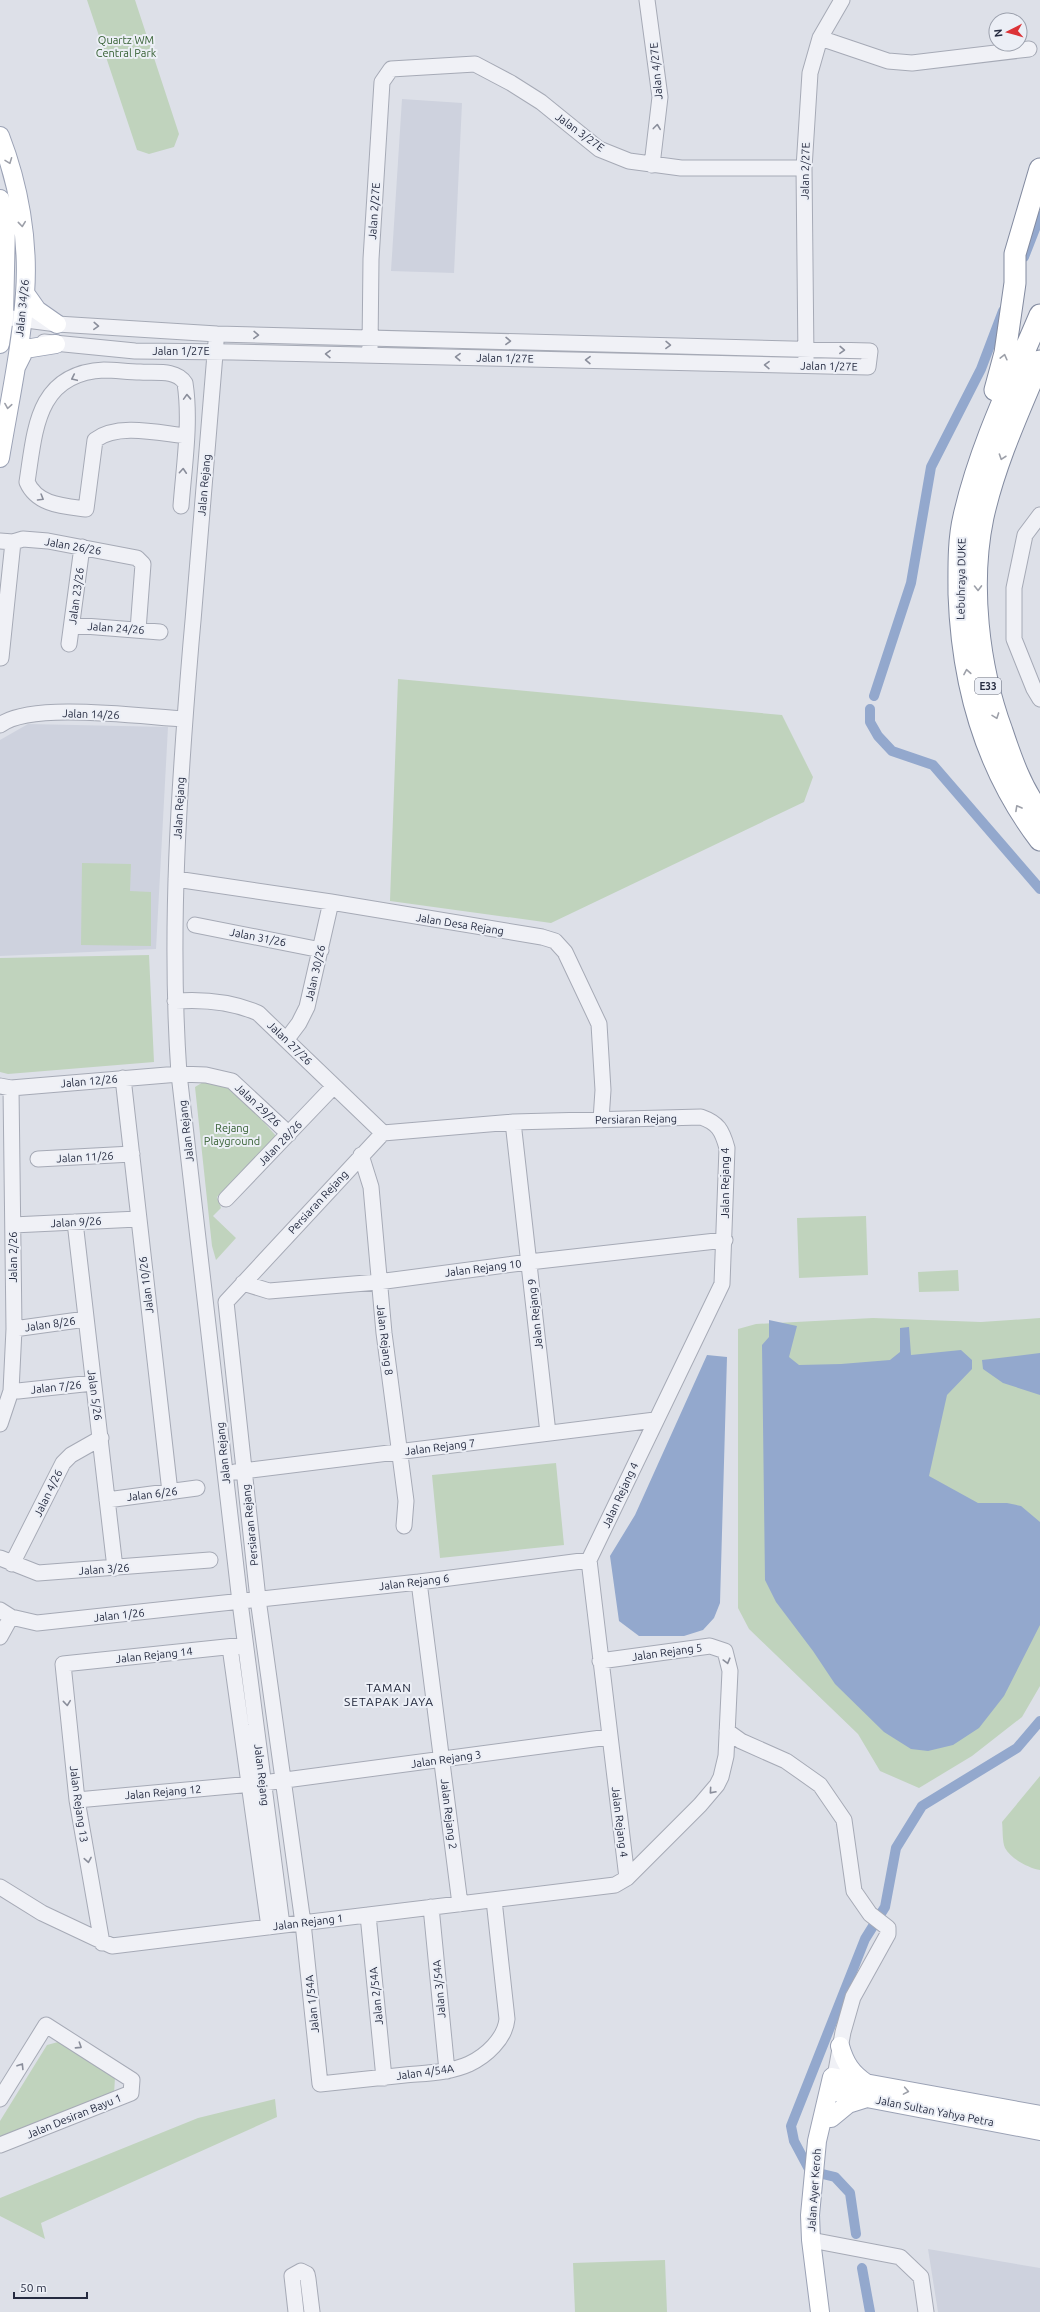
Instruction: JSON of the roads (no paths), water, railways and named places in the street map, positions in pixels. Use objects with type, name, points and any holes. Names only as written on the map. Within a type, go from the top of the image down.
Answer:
[{"type":"highway","points":[[1015,283],[1015,254],[1040,169]]},
{"type":"highway","points":[[964,516],[972,460],[1005,353],[1015,283],[1022,256],[1040,208]]},
{"type":"highway","name":"Lebuhraya DUKE","points":[[1039,316],[992,426],[964,516],[961,538],[959,578],[960,626],[967,675],[979,724],[999,774],[1022,816],[1040,840]]},
{"type":"highway","name":"Lebuhraya DUKE","points":[[1040,361],[1015,420],[992,484],[978,549],[980,634],[984,671],[993,707],[1011,757],[1033,804],[1040,812]]},
{"type":"main road","name":"Jalan 34/26","points":[[0,136],[16,186],[24,246],[25,293],[0,458]]},
{"type":"main road","name":"Jalan 34/26","points":[[0,199],[6,224],[0,338]]},
{"type":"main road","points":[[25,293],[37,310],[57,324]]},
{"type":"main road","points":[[13,374],[25,349],[56,344]]},
{"type":"main road","points":[[831,2118],[867,2091],[844,2062],[840,2046]]},
{"type":"main road","name":"Jalan Sultan Yahya Petra","points":[[835,2082],[867,2091],[1040,2131]]},
{"type":"main road","name":"Jalan Ayer Keroh","points":[[817,2173],[831,2118],[835,2082]]},
{"type":"main road","name":"Jalan Ayer Keroh","points":[[820,2312],[814,2240],[817,2141],[835,2082]]},
{"type":"main road","name":"Jalan Sultan Yahya Petra","points":[[867,2091],[1040,2115]]},
{"type":"main road","name":"Jalan Ayer Keroh","points":[[814,2240],[827,2312]]},
{"type":"street","name":"Jalan 4/27E","points":[[647,0],[660,97],[652,165]]},
{"type":"street","name":"Jalan 2/27E","points":[[806,366],[813,349],[805,328],[804,168],[810,73],[820,38],[842,0]]},
{"type":"street","points":[[820,38],[888,61],[912,63],[1029,49]]},
{"type":"street","name":"Jalan 3/27E","points":[[391,69],[474,64],[511,83],[541,102],[599,149],[629,161],[681,168],[804,168]]},
{"type":"street","name":"Jalan 2/27E","points":[[371,355],[369,309],[382,82],[391,69]]},
{"type":"street","points":[[343,337],[354,332],[360,326],[369,309]]},
{"type":"street","points":[[369,309],[376,324],[386,332],[399,338]]},
{"type":"street","points":[[2,317],[57,324]]},
{"type":"street","name":"Jalan 1/27E","points":[[56,344],[134,351],[868,367],[870,351],[217,334],[57,324]]},
{"type":"street","points":[[789,349],[805,328]]},
{"type":"street","name":"Jalan Rejang","points":[[217,334],[185,719],[174,914],[175,1001],[179,1074],[240,1602],[238,1646],[275,1926]]},
{"type":"street","points":[[0,338],[19,338],[56,344]]},
{"type":"street","points":[[132,372],[134,351]]},
{"type":"street","points":[[181,506],[186,436],[187,395],[185,383],[182,378],[175,374],[103,370],[79,375],[58,385],[39,413],[27,482],[31,492],[45,502],[86,509],[96,440],[105,433],[132,431],[186,436]]},
{"type":"street","points":[[1040,515],[1025,535],[1014,588],[1014,639],[1034,690],[1040,699]]},
{"type":"street","name":"Jalan 26/26","points":[[6,541],[23,539],[82,547],[137,558],[143,564],[138,630]]},
{"type":"street","points":[[1,658],[6,541]]},
{"type":"street","name":"Jalan 23/26","points":[[69,644],[82,547]]},
{"type":"street","name":"Jalan 24/26","points":[[72,625],[160,632]]},
{"type":"street","name":"Jalan 14/26","points":[[0,725],[33,715],[61,712],[185,719]]},
{"type":"street","name":"Jalan Desa Rejang","points":[[176,879],[331,902],[542,937],[555,941],[565,952],[599,1024],[603,1090],[601,1120]]},
{"type":"street","name":"Jalan 30/26","points":[[287,1039],[299,1023],[307,1007],[331,902]]},
{"type":"street","name":"Jalan 31/26","points":[[195,925],[321,950]]},
{"type":"street","name":"Jalan 27/26","points":[[175,1001],[210,1000],[250,1009],[258,1013],[384,1133]]},
{"type":"street","name":"Jalan 12/26","points":[[6,1087],[179,1074]]},
{"type":"street","name":"Jalan 29/26","points":[[179,1074],[206,1075],[232,1081],[289,1134]]},
{"type":"street","name":"Jalan 10/26","points":[[123,1078],[170,1492]]},
{"type":"street","name":"Jalan 28/26","points":[[226,1199],[334,1086]]},
{"type":"street","name":"Jalan 2/26","points":[[0,1424],[11,1391],[6,1365],[14,1330],[6,1294],[13,1225],[6,1160],[6,1087]]},
{"type":"street","name":"Persiaran Rejang","points":[[283,1780],[258,1599],[226,1302],[361,1155],[384,1133],[513,1122],[700,1118],[711,1121],[720,1127]]},
{"type":"street","name":"Jalan Rejang 9","points":[[513,1122],[548,1433]]},
{"type":"street","name":"Jalan Rejang 4","points":[[627,1878],[589,1560],[655,1420],[720,1291],[724,1276],[727,1148],[720,1127]]},
{"type":"street","name":"Jalan 11/26","points":[[38,1159],[132,1154]]},
{"type":"street","name":"Jalan Rejang 8","points":[[361,1155],[371,1187],[378,1282],[406,1501],[404,1526]]},
{"type":"street","name":"Jalan 9/26","points":[[13,1225],[138,1219]]},
{"type":"street","name":"Jalan 5/26","points":[[75,1222],[93,1383],[102,1438],[115,1568]]},
{"type":"street","points":[[707,1242],[725,1236]]},
{"type":"street","points":[[707,1242],[717,1249],[724,1258]]},
{"type":"street","name":"Jalan Rejang 10","points":[[243,1283],[269,1291],[378,1282],[529,1262],[707,1242]]},
{"type":"street","name":"Jalan 8/26","points":[[14,1330],[86,1319]]},
{"type":"street","name":"Jalan 7/26","points":[[18,1391],[93,1383]]},
{"type":"street","name":"Jalan Rejang 7","points":[[225,1473],[655,1420]]},
{"type":"street","name":"Jalan 4/26","points":[[6,1561],[63,1463],[71,1455],[102,1438]]},
{"type":"street","name":"Jalan 6/26","points":[[107,1500],[197,1488]]},
{"type":"street","name":"Jalan 3/26","points":[[6,1561],[38,1573],[210,1560]]},
{"type":"street","name":"Jalan Rejang 6","points":[[240,1602],[419,1582],[589,1560]]},
{"type":"street","name":"Jalan Rejang 2","points":[[419,1582],[460,1904]]},
{"type":"street","name":"Jalan 1/26","points":[[6,1613],[37,1623],[240,1602]]},
{"type":"street","points":[[0,1637],[6,1613]]},
{"type":"street","name":"Jalan Rejang 14","points":[[63,1664],[238,1646]]},
{"type":"street","name":"Jalan Rejang 5","points":[[600,1661],[710,1646],[725,1651],[730,1671],[726,1756],[717,1785],[627,1878]]},
{"type":"street","name":"Jalan Rejang 13","points":[[63,1664],[77,1800],[102,1943]]},
{"type":"street","points":[[727,1731],[749,1744]]},
{"type":"street","name":"Jalan Rejang 3","points":[[256,1784],[609,1737]]},
{"type":"street","points":[[726,1756],[749,1744]]},
{"type":"street","name":"Jalan Ayer Keroh","points":[[749,1744],[786,1761],[820,1785],[844,1820],[854,1891],[870,1914],[885,1924],[888,1928],[888,1934],[853,1997],[840,2046],[835,2082]]},
{"type":"street","name":"Jalan 1/54A","points":[[283,1780],[303,1923],[320,2084]]},
{"type":"street","name":"Jalan Rejang 12","points":[[77,1800],[256,1784]]},
{"type":"street","name":"Jalan Rejang 1","points":[[0,1887],[42,1913],[102,1943],[112,1946],[615,1886],[627,1878]]},
{"type":"street","name":"Jalan 4/54A","points":[[320,2084],[447,2071],[475,2060],[490,2049],[501,2038],[506,2029],[507,2019],[494,1900]]},
{"type":"street","name":"Jalan 3/54A","points":[[431,1907],[447,2071]]},
{"type":"street","name":"Jalan 2/54A","points":[[368,1915],[384,2078]]},
{"type":"street","name":"Jalan Desiran Bayu 1","points":[[0,2099],[46,2025],[132,2080],[131,2093],[0,2146]]},
{"type":"street","points":[[814,2240],[900,2257],[921,2277],[926,2312]]},
{"type":"street","points":[[296,2312],[292,2276],[300,2271],[307,2274],[312,2312]]},
{"type":"water","points":[[769,1320],[797,1326],[789,1357],[799,1365],[841,1364],[890,1360],[900,1352],[900,1328],[909,1327],[911,1355],[961,1350],[972,1360],[972,1369],[947,1395],[929,1476],[978,1503],[1007,1503],[1021,1506],[1040,1522],[1040,1625],[1004,1696],[979,1728],[953,1745],[928,1751],[911,1749],[884,1732],[835,1684],[813,1651],[776,1602],[765,1580],[762,1345],[769,1337]]},
{"type":"water","points":[[1040,1353],[1040,1395],[1003,1383],[983,1369],[982,1360]]},
{"type":"water","points":[[707,1355],[727,1357],[720,1603],[714,1618],[703,1630],[684,1636],[639,1636],[619,1621],[610,1556],[635,1515]]},
{"type":"waterway","points":[[1024,257],[1040,216]]},
{"type":"waterway","points":[[874,696],[911,583],[931,467],[981,369],[1003,311]]},
{"type":"waterway","points":[[870,709],[870,722],[878,736],[892,751],[933,765],[1040,889]]},
{"type":"waterway","points":[[856,2234],[850,2193],[835,2177],[810,2171],[794,2141],[791,2126],[865,1939],[885,1907],[896,1848],[922,1806],[1017,1748],[1040,1721]]},
{"type":"waterway","points":[[862,2268],[870,2312]]},
{"type":"district","name":"TAMAN SETAPAK JAYA","points":[[389,1695]]},
{"type":"park label","name":"Quartz WM Central Park","points":[[126,46]]},
{"type":"park label","name":"Rejang Playground","points":[[232,1134]]}]
